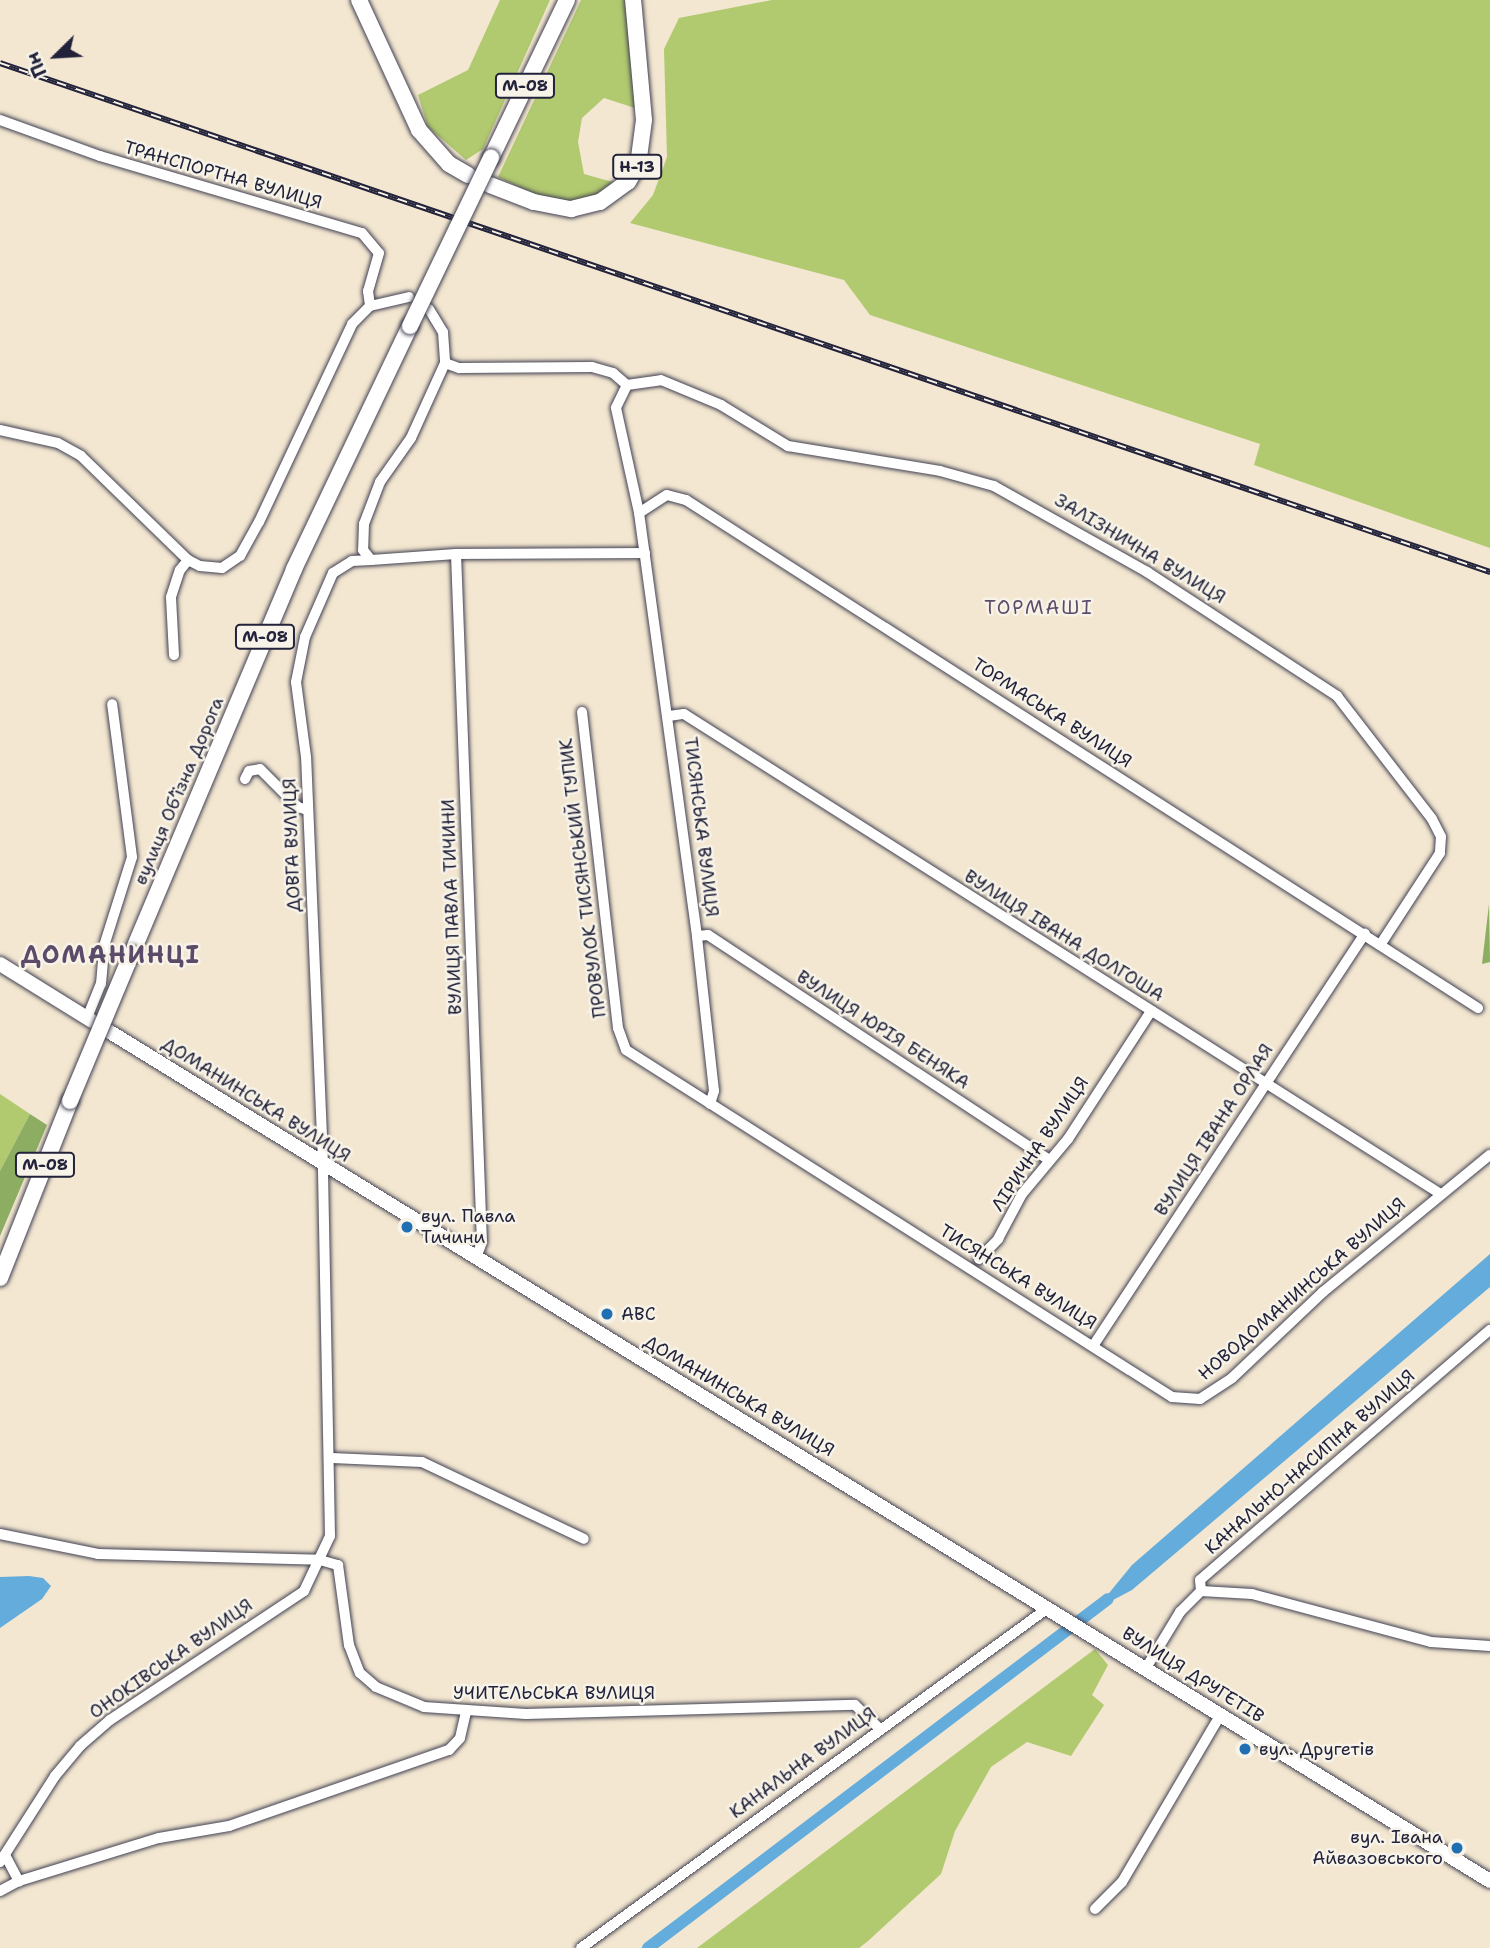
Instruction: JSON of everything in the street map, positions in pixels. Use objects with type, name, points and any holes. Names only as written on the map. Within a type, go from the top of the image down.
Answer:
[{"type":"highway","points":[[359,0],[419,130],[449,164],[468,175]]},
{"type":"highway","name":"Н-13","points":[[490,185],[534,202],[570,209],[600,202],[628,183],[638,165],[644,120],[633,0]]},
{"type":"highway","name":"вулиця Обʼїзна Дорога","points":[[0,1278],[70,1101],[294,569],[562,5]]},
{"type":"main road","points":[[0,964],[90,1020]]},
{"type":"main road","name":"ДОМАНИНСЬКА ВУЛИЦЯ","points":[[110,1032],[1063,1617]]},
{"type":"main road","name":"ВУЛИЦЯ ДРУГЕТІВ","points":[[1063,1617],[1490,1881]]},
{"type":"street","name":"ТРАНСПОРТНА ВУЛИЦЯ","points":[[0,120],[100,156],[362,233],[379,253],[368,291],[370,306]]},
{"type":"street","points":[[0,430],[58,443],[80,456],[188,560],[200,566],[222,568],[240,556],[352,324],[370,306],[409,297]]},
{"type":"street","points":[[371,560],[363,550],[364,524],[380,482],[411,438],[445,363],[443,332],[429,309]]},
{"type":"street","points":[[445,363],[459,368],[592,367],[613,373],[627,385],[616,408],[639,513],[645,554]]},
{"type":"street","name":"ЗАЛІЗНИЧНА ВУЛИЦЯ","points":[[627,385],[648,379],[686,389],[799,449],[940,471],[994,486],[1124,558],[1325,687],[1348,707],[1441,838],[1440,853],[1381,945]]},
{"type":"street","name":"ТОРМАСЬКА ВУЛИЦЯ","points":[[639,513],[661,496],[686,500],[1478,1008]]},
{"type":"street","name":"ДОВГА ВУЛИЦЯ","points":[[322,1164],[307,810],[296,682],[303,645],[333,573],[352,561],[456,554],[645,554]]},
{"type":"street","name":"ВУЛИЦЯ ПАВЛА ТИЧИНИ","points":[[456,554],[482,1242],[476,1258]]},
{"type":"street","name":"ТИСЯНСЬКА ВУЛИЦЯ","points":[[645,554],[697,936],[715,1091],[710,1104]]},
{"type":"street","points":[[174,655],[172,597],[180,570],[188,560]]},
{"type":"street","points":[[90,1020],[101,984],[104,946],[132,857],[112,704]]},
{"type":"street","name":"ПРОВУЛОК ТИСЯНСЬКИЙ ТУПИК","points":[[582,712],[620,1040]]},
{"type":"street","name":"ВУЛИЦЯ ІВАНА ДОЛГОША","points":[[669,716],[684,714],[1439,1193]]},
{"type":"street","points":[[245,779],[250,771],[260,769],[298,807],[307,810]]},
{"type":"street","name":"ВУЛИЦЯ ІВАНА ОРЛАЯ","points":[[1093,1346],[1365,934]]},
{"type":"street","name":"ВУЛИЦЯ ЮРІЯ БЕНЯКА","points":[[697,936],[708,935],[1048,1159]]},
{"type":"street","name":"ЛІРИЧНА ВУЛИЦЯ","points":[[979,1259],[998,1239],[1048,1159],[1068,1139],[1151,1011]]},
{"type":"street","name":"ТИСЯНСЬКА ВУЛИЦЯ","points":[[620,1040],[633,1056],[1093,1346]]},
{"type":"street","name":"НОВОДОМАНИНСЬКА ВУЛИЦЯ","points":[[1093,1346],[1172,1397],[1200,1399],[1231,1378],[1439,1193],[1477,1169],[1490,1155]]},
{"type":"street","name":"ОНОКІВСЬКА ВУЛИЦЯ","points":[[2,1858],[55,1776],[87,1740],[304,1591],[320,1560],[330,1536],[332,1458],[322,1164]]},
{"type":"street","name":"КАНАЛЬНО-НАСИПНА ВУЛИЦЯ","points":[[1146,1668],[1180,1612],[1201,1591],[1203,1578],[1490,1330]]},
{"type":"street","points":[[332,1458],[422,1462],[584,1539]]},
{"type":"street","points":[[0,1534],[98,1554],[320,1560]]},
{"type":"street","name":"УЧИТЕЛЬСЬКА ВУЛИЦЯ","points":[[320,1560],[338,1565],[349,1645],[368,1682],[424,1707],[466,1713],[855,1705],[879,1728]]},
{"type":"street","points":[[1201,1591],[1252,1594],[1431,1642],[1490,1646]]},
{"type":"street","name":"КАНАЛЬНА ВУЛИЦЯ","points":[[581,1948],[879,1728],[1048,1608]]},
{"type":"street","points":[[0,1891],[19,1881],[159,1838],[229,1826],[449,1750],[460,1738],[466,1713]]},
{"type":"street","points":[[1095,1909],[1122,1882],[1220,1714]]},
{"type":"street","points":[[2,1858],[19,1881]]},
{"type":"green space","points":[[500,0],[550,0],[483,149],[466,160],[428,127],[418,95],[468,70]]},
{"type":"green space","points":[[581,0],[629,0],[638,109],[604,98],[582,118],[578,142],[584,174],[616,183],[591,198],[569,202],[534,194],[498,177]]},
{"type":"green space","points":[[772,0],[1490,0],[1490,548],[1254,465],[1260,444],[870,315],[844,280],[630,223],[653,195],[667,157],[664,49],[679,18]]},
{"type":"green space","points":[[1489,904],[1490,962],[1482,964]]},
{"type":"green space","points":[[0,1094],[30,1114],[0,1171]]},
{"type":"green space","points":[[30,1114],[47,1125],[0,1236],[0,1171]]},
{"type":"green space","points":[[1095,1649],[1108,1665],[1092,1695],[1104,1705],[1071,1756],[1027,1742],[991,1767],[955,1831],[941,1874],[859,1948],[697,1948]]},
{"type":"water","points":[[1490,1254],[1490,1287],[1132,1590],[1096,1609],[1132,1565]]},
{"type":"water","points":[[0,1577],[43,1578],[51,1586],[42,1599],[0,1628]]},
{"type":"waterway","points":[[648,1948],[1108,1599]]},
{"type":"railway","points":[[0,63],[1490,572]]},
{"type":"place","name":"вул. Павла Тичини","points":[[407,1227]]},
{"type":"place","name":"ABC","points":[[607,1314]]},
{"type":"place","name":"вул. Другетів","points":[[1245,1749]]},
{"type":"place","name":"вул. Івана Айвазовського","points":[[1457,1848]]},
{"type":"district","name":"ТОРМАШІ","points":[[1039,608]]},
{"type":"district","name":"ДОМАНИНЦІ","points":[[111,956]]}]
